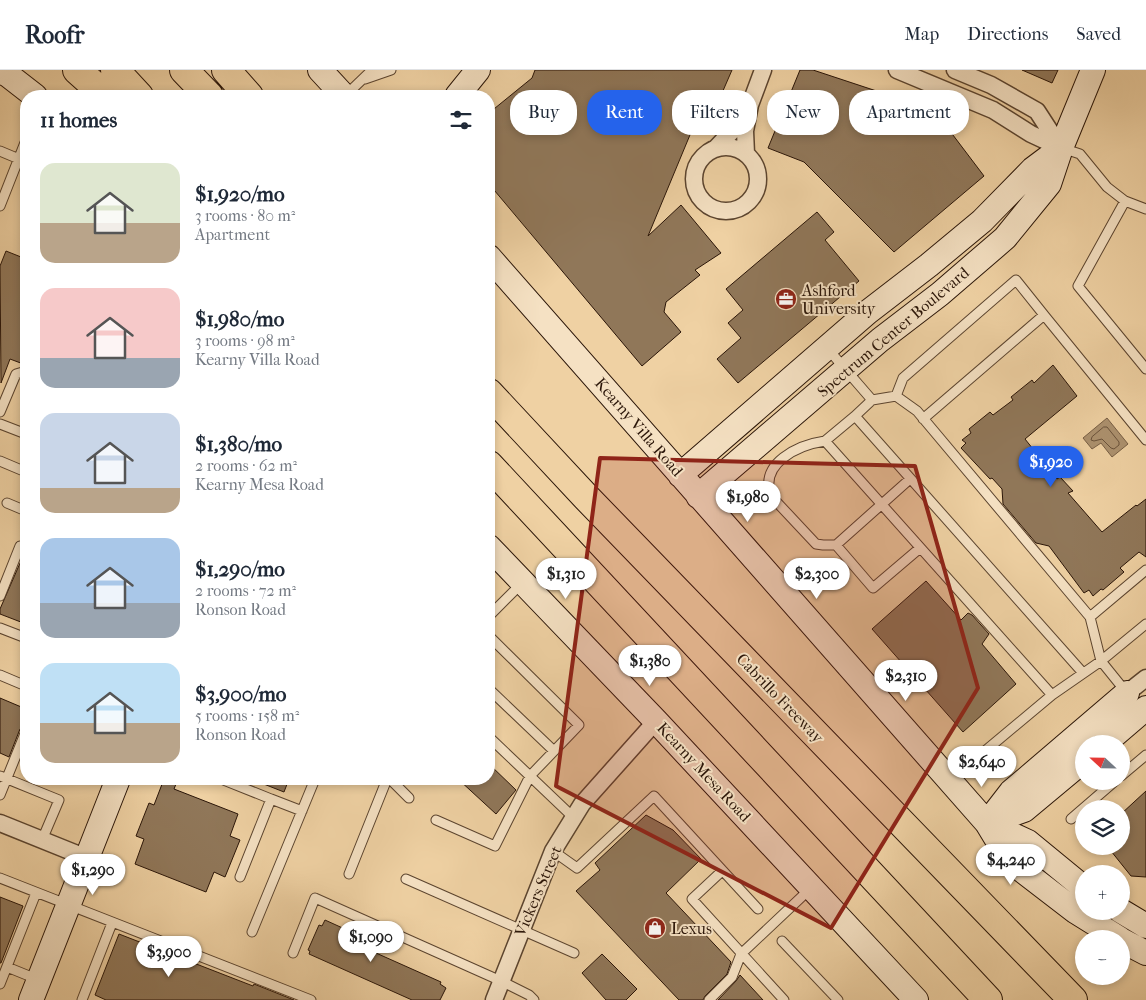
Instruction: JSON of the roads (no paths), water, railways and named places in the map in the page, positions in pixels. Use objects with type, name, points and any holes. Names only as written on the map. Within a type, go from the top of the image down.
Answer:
[{"type":"highway","points":[[77,70],[99,90]]},
{"type":"highway","points":[[114,70],[134,90]]},
{"type":"highway","points":[[184,70],[203,90]]},
{"type":"highway","points":[[226,70],[244,90]]},
{"type":"highway","name":"Cabrillo Freeway","points":[[495,399],[586,497],[1073,1000]]},
{"type":"highway","points":[[495,471],[632,617],[974,990],[988,1000]]},
{"type":"street","points":[[320,70],[339,90]]},
{"type":"street","points":[[462,90],[478,70]]},
{"type":"street","points":[[756,90],[763,70]]},
{"type":"street","points":[[897,70],[994,110],[1032,134],[1061,148]]},
{"type":"street","points":[[955,70],[992,85],[1037,111],[1061,148]]},
{"type":"street","name":"Spectrum Center Boulevard","points":[[698,496],[880,340],[940,294],[1005,238],[1049,184],[1061,148],[1093,70]]},
{"type":"street","points":[[0,72],[28,90]]},
{"type":"street","points":[[715,149],[726,147],[737,149],[746,154],[756,166],[758,176],[757,187],[753,197],[745,205],[735,210],[724,211],[714,209],[705,203],[698,194],[695,184],[695,173],[699,163],[706,154],[715,149],[728,135]]},
{"type":"street","points":[[744,135],[746,154]]},
{"type":"street","name":"Spectrum Center Boulevard","points":[[680,475],[868,312],[929,265],[982,220],[1033,169],[1061,148]]},
{"type":"street","name":"Kearny Villa Road","points":[[495,264],[987,823],[1010,861],[1075,911],[1133,945]]},
{"type":"street","name":"Kearny Mesa Road","points":[[495,553],[916,1000]]},
{"type":"street","points":[[987,823],[1011,792],[1146,678]]},
{"type":"street","points":[[1114,735],[1146,708]]},
{"type":"street","name":"Vickers Street","points":[[494,1000],[553,851],[582,804],[656,722]]},
{"type":"street","points":[[987,823],[1024,810],[1075,768]]},
{"type":"street","points":[[35,990],[116,785]]},
{"type":"street","points":[[0,823],[87,858]]},
{"type":"street","name":"Kearny Villa Road","points":[[987,823],[1028,842],[1075,881]]},
{"type":"street","points":[[1130,916],[1146,926]]},
{"type":"lane","points":[[351,90],[372,70]]},
{"type":"lane","points":[[362,80],[391,70]]},
{"type":"lane","points":[[1061,148],[1080,154],[1106,187],[1125,201],[1146,209]]},
{"type":"lane","points":[[0,151],[19,159],[0,206]]},
{"type":"lane","points":[[1125,201],[1078,286],[1146,369]]},
{"type":"lane","points":[[896,396],[903,378],[1016,280],[1146,440]]},
{"type":"lane","points":[[923,418],[1044,315]]},
{"type":"lane","points":[[826,348],[872,400]]},
{"type":"lane","points":[[0,412],[16,374],[20,373]]},
{"type":"lane","points":[[910,478],[836,545],[816,544],[771,496],[769,488],[771,473],[787,454],[810,443],[825,441],[872,400],[896,396],[917,411],[1090,617],[1101,661],[1127,693]]},
{"type":"lane","points":[[855,416],[1083,673]]},
{"type":"lane","points":[[0,424],[20,432]]},
{"type":"lane","points":[[825,441],[1052,695]]},
{"type":"lane","points":[[0,461],[20,469]]},
{"type":"lane","points":[[7,503],[20,508]]},
{"type":"lane","points":[[836,545],[874,588],[920,548]]},
{"type":"lane","points":[[0,596],[20,546]]},
{"type":"lane","points":[[1090,617],[1146,570]]},
{"type":"lane","points":[[495,610],[523,583]]},
{"type":"lane","points":[[985,751],[1052,695],[1101,661],[1146,624]]},
{"type":"lane","points":[[0,628],[20,636]]},
{"type":"lane","points":[[436,820],[495,846],[530,776],[580,725],[495,642]]},
{"type":"lane","points":[[0,675],[20,683]]},
{"type":"lane","points":[[495,696],[554,752]]},
{"type":"lane","points":[[0,795],[3,777],[20,743]]},
{"type":"lane","points":[[495,743],[574,818]]},
{"type":"lane","points":[[1130,768],[1146,755]]},
{"type":"lane","points":[[3,777],[20,784]]},
{"type":"lane","points":[[22,785],[59,800],[42,840]]},
{"type":"lane","points":[[237,785],[302,811]]},
{"type":"lane","points":[[252,932],[313,785]]},
{"type":"lane","points":[[349,874],[386,785]]},
{"type":"lane","points":[[395,785],[409,798]]},
{"type":"lane","points":[[1070,819],[1104,790]]},
{"type":"lane","points":[[553,851],[577,868],[654,796],[758,908]]},
{"type":"lane","points":[[240,877],[272,799]]},
{"type":"lane","points":[[722,871],[692,899],[784,1000]]},
{"type":"lane","points":[[0,878],[312,1000]]},
{"type":"lane","points":[[406,879],[574,953]]},
{"type":"lane","points":[[709,1000],[732,977],[741,954],[811,888]]},
{"type":"lane","points":[[35,990],[3,976],[36,893]]},
{"type":"lane","points":[[293,953],[315,898],[501,981],[529,995],[534,1000]]},
{"type":"lane","points":[[82,1000],[112,923]]},
{"type":"lane","points":[[782,941],[838,1000]]},
{"type":"water","points":[[1107,418],[1128,444],[1112,457],[1101,443],[1092,449],[1083,438]]},
{"type":"place","name":"Ashford University","points":[[786,299]]},
{"type":"place","name":"Lexus","points":[[655,928]]}]
